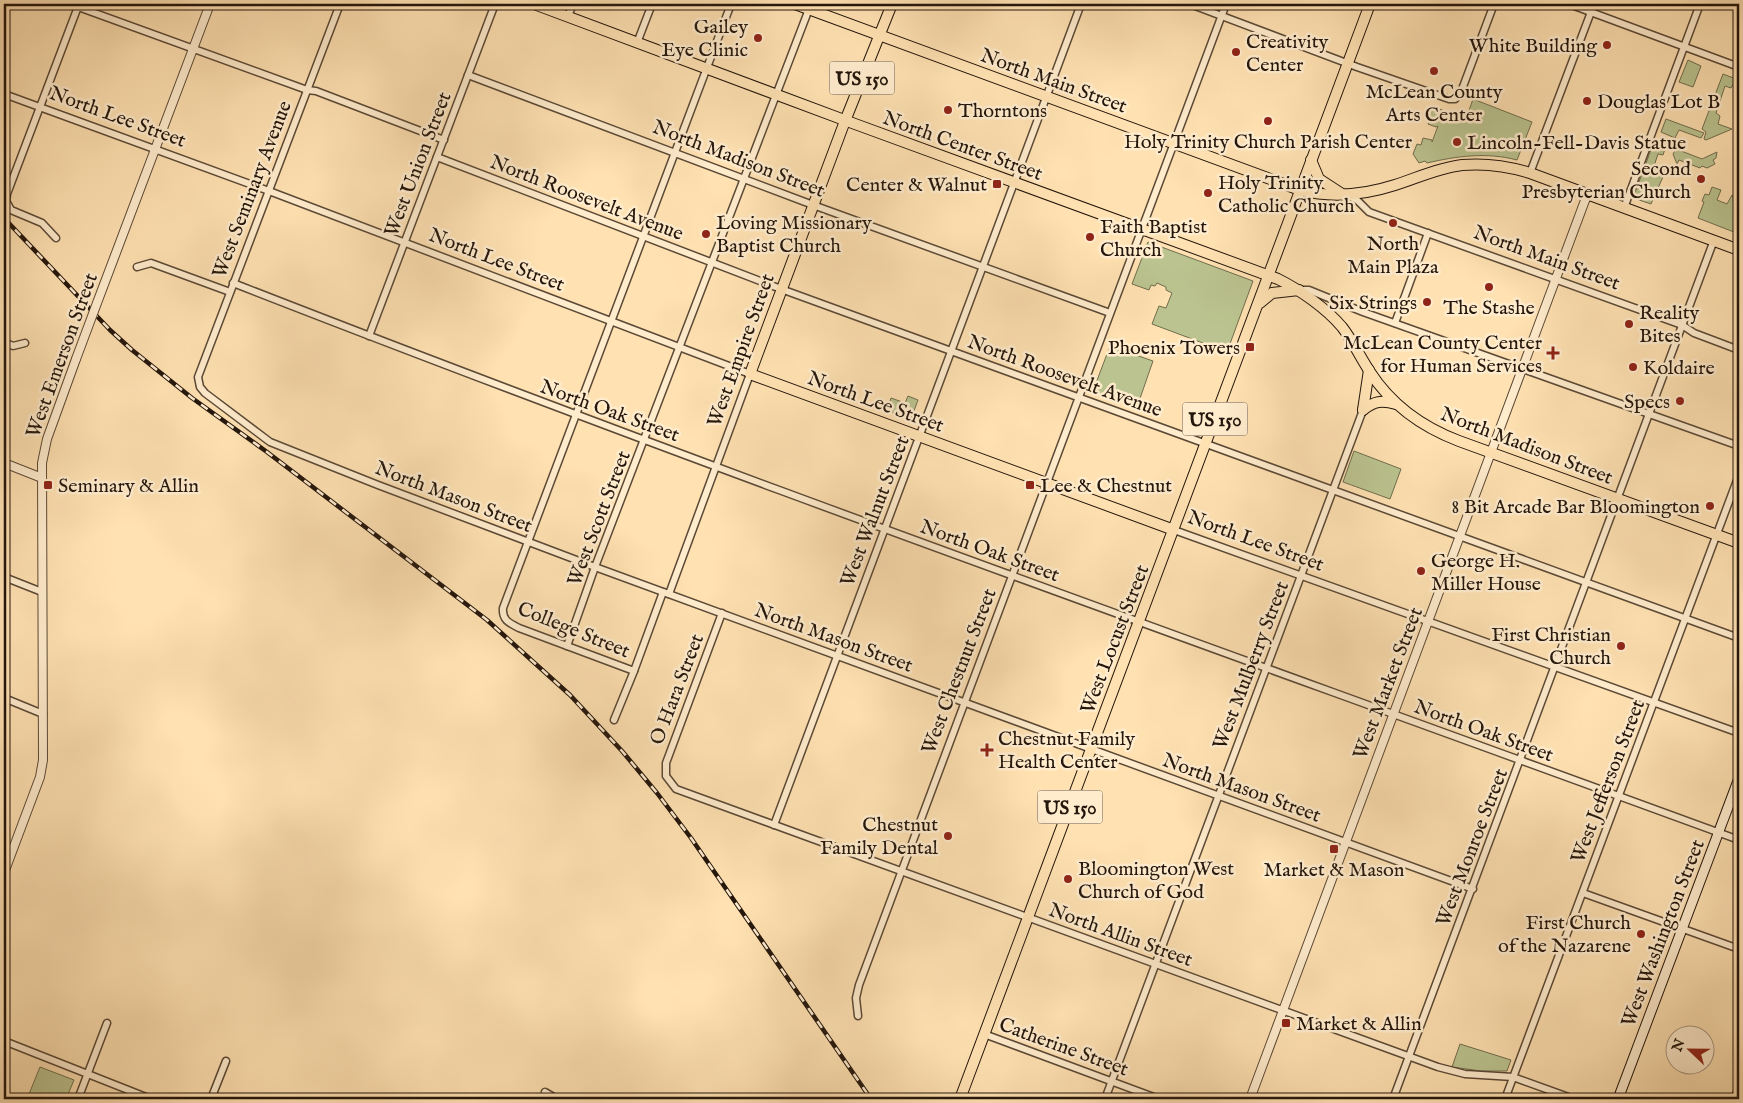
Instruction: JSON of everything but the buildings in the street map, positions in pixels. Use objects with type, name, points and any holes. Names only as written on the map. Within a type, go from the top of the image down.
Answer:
[{"type":"main road","name":"North Center Street","points":[[534,4],[845,121],[1268,275]]},
{"type":"main road","name":"North Main Street","points":[[795,4],[1300,190],[1323,195],[1373,191],[1428,173],[1462,165],[1498,166],[1530,173],[1739,250]]},
{"type":"main road","name":"US 150","points":[[879,35],[892,4]]},
{"type":"main road","name":"US 150","points":[[1300,190],[1370,4]]},
{"type":"main road","name":"West Empire Street","points":[[750,374],[879,35]]},
{"type":"main road","points":[[1311,160],[1319,179],[1344,194]]},
{"type":"main road","name":"West Locust Street","points":[[960,1099],[1300,190]]},
{"type":"main road","name":"North Madison Street","points":[[1268,275],[1299,290],[1341,326],[1382,389],[1397,405],[1428,427],[1445,436],[1739,543]]},
{"type":"main road","points":[[1256,308],[1266,296],[1272,293],[1299,290]]},
{"type":"main road","points":[[1363,410],[1369,370]]},
{"type":"main road","name":"North Lee Street","points":[[750,374],[1174,530]]},
{"type":"main road","points":[[1363,410],[1375,402],[1388,402],[1397,405]]},
{"type":"main road","name":"West Washington Street","points":[[1618,1099],[1739,778]]},
{"type":"street","points":[[70,4],[78,5],[444,140]]},
{"type":"street","name":"West Emerson Street","points":[[4,873],[42,769],[44,714],[42,463],[47,440],[210,4]]},
{"type":"street","name":"West Seminary Avenue","points":[[200,387],[198,377],[340,4]]},
{"type":"street","name":"West Union Street","points":[[369,336],[495,4]]},
{"type":"street","points":[[568,16],[573,4]]},
{"type":"street","points":[[637,43],[652,4]]},
{"type":"street","points":[[528,542],[731,4]]},
{"type":"street","name":"West Walnut Street","points":[[774,825],[1081,4]]},
{"type":"street","points":[[1190,4],[1437,96],[1453,99],[1457,97],[1462,89],[1494,4]]},
{"type":"street","name":"West Chestnut Street","points":[[858,1016],[856,998],[859,985],[1226,4]]},
{"type":"street","points":[[1569,4],[1739,68]]},
{"type":"street","points":[[1530,173],[1594,4]]},
{"type":"street","points":[[1624,208],[1700,4]]},
{"type":"street","points":[[56,238],[42,223],[14,212],[7,205],[7,194],[78,5]]},
{"type":"street","name":"West Scott Street","points":[[567,646],[809,9]]},
{"type":"street","name":"North Madison Street","points":[[468,75],[813,205],[1110,313]]},
{"type":"street","name":"North Lee Street","points":[[4,94],[405,242],[750,374]]},
{"type":"street","name":"North Roosevelt Avenue","points":[[437,158],[781,290],[1739,638]]},
{"type":"street","name":"North Main Street","points":[[1344,194],[1357,200],[1370,212],[1682,325],[1694,333],[1739,350]]},
{"type":"street","name":"West Market Street","points":[[1250,1099],[1587,194]]},
{"type":"street","points":[[1395,323],[1428,234]]},
{"type":"street","name":"West Monroe Street","points":[[1393,1099],[1521,761],[1714,240]]},
{"type":"street","points":[[137,267],[151,263],[230,292]]},
{"type":"street","name":"North Oak Street","points":[[233,283],[716,467],[1139,623],[1739,840]]},
{"type":"street","points":[[1299,290],[1309,290],[1395,323],[1739,446]]},
{"type":"street","points":[[4,342],[14,346],[25,343]]},
{"type":"street","name":"West Empire Street","points":[[614,720],[716,467],[750,374]]},
{"type":"street","name":"North Mason Street","points":[[200,387],[205,394],[270,442],[528,542],[1473,889]]},
{"type":"street","name":"West Mulberry Street","points":[[1105,1099],[1363,410]]},
{"type":"street","points":[[4,463],[42,478]]},
{"type":"street","name":"West Jefferson Street","points":[[1505,1099],[1739,474]]},
{"type":"street","name":"North Lee Street","points":[[1174,530],[1739,733]]},
{"type":"street","name":"College Street","points":[[528,542],[502,608],[503,617],[519,628],[634,671]]},
{"type":"street","points":[[4,577],[42,592]]},
{"type":"street","name":"O Hara Street","points":[[666,776],[666,763],[722,614]]},
{"type":"street","points":[[4,698],[44,714]]},
{"type":"street","name":"North Allin Street","points":[[666,776],[672,786],[680,791],[1410,1057],[1460,1073],[1513,1077],[1574,1099]]},
{"type":"street","points":[[1582,893],[1739,949]]},
{"type":"street","points":[[78,1099],[107,1022]]},
{"type":"street","name":"Catherine Street","points":[[984,1034],[1159,1099]]},
{"type":"street","points":[[4,1041],[151,1099]]},
{"type":"street","points":[[211,1099],[226,1061]]},
{"type":"street","points":[[545,1092],[557,1099]]},
{"type":"green space","points":[[1688,60],[1701,66],[1693,87],[1679,82]]},
{"type":"green space","points":[[1723,74],[1736,79],[1731,88],[1725,86],[1716,113],[1720,116],[1718,124],[1732,129],[1706,140],[1704,139],[1706,132],[1702,129]]},
{"type":"green space","points":[[1473,99],[1532,122],[1517,160],[1494,156],[1472,156],[1419,163],[1413,154],[1417,144],[1421,145],[1423,138],[1432,140],[1432,142],[1438,126],[1428,124],[1431,117],[1428,115],[1430,108],[1433,109],[1434,107],[1466,119]]},
{"type":"green space","points":[[1666,119],[1704,133],[1701,138],[1679,130],[1675,138],[1661,132]]},
{"type":"green space","points":[[1658,142],[1665,145],[1665,149],[1663,155],[1658,154],[1654,166],[1666,170],[1651,204],[1633,198],[1652,147]]},
{"type":"green space","points":[[1676,149],[1702,159],[1717,152],[1716,158],[1713,160],[1715,164],[1707,168],[1702,166],[1700,168],[1679,160],[1677,164],[1673,154]]},
{"type":"green space","points":[[1712,187],[1721,190],[1717,200],[1727,204],[1732,195],[1736,204],[1734,216],[1739,234],[1698,218],[1705,194],[1709,195]]},
{"type":"green space","points":[[1148,242],[1253,281],[1227,352],[1152,324],[1159,306],[1166,308],[1172,293],[1166,290],[1166,287],[1157,283],[1155,286],[1151,285],[1149,290],[1132,284]]},
{"type":"green space","points":[[1110,346],[1153,361],[1137,407],[1093,391]]},
{"type":"green space","points":[[908,396],[918,400],[911,419],[887,410],[891,398],[905,403]]},
{"type":"green space","points":[[1354,451],[1401,469],[1390,499],[1343,482]]},
{"type":"green space","points":[[1460,1044],[1511,1060],[1507,1071],[1481,1071],[1452,1067]]},
{"type":"green space","points":[[40,1067],[74,1080],[66,1099],[27,1099]]},
{"type":"railway","points":[[4,218],[110,330],[132,350],[192,398],[267,452],[487,620],[570,695],[622,751],[691,838],[871,1099]]},
{"type":"place","name":"Gailey Eye Clinic","points":[[758,38]]},
{"type":"place","name":"White Building","points":[[1607,45]]},
{"type":"place","name":"Creativity Center","points":[[1236,52]]},
{"type":"place","name":"McLean County Arts Center","points":[[1434,71]]},
{"type":"place","name":"Douglas Lot B","points":[[1587,101]]},
{"type":"place","name":"Thorntons","points":[[948,110]]},
{"type":"place","name":"Holy Trinity Church Parish Center","points":[[1268,121]]},
{"type":"place","name":"Lincoln-Fell-Davis Statue","points":[[1457,142]]},
{"type":"place","name":"Second Presbyterian Church","points":[[1701,179]]},
{"type":"place","name":"Center & Walnut","points":[[997,184]]},
{"type":"place","name":"Holy Trinity Catholic Church","points":[[1208,193]]},
{"type":"place","name":"North Main Plaza","points":[[1393,223]]},
{"type":"place","name":"Loving Missionary Baptist Church","points":[[706,234]]},
{"type":"place","name":"Faith Baptist Church","points":[[1090,237]]},
{"type":"place","name":"The Stashe","points":[[1489,287]]},
{"type":"place","name":"Six Strings","points":[[1427,302]]},
{"type":"place","name":"Reality Bites","points":[[1629,324]]},
{"type":"place","name":"Phoenix Towers","points":[[1250,347]]},
{"type":"place","name":"McLean County Center for Human Services","points":[[1553,353]]},
{"type":"place","name":"Koldaire","points":[[1633,367]]},
{"type":"place","name":"Specs","points":[[1680,401]]},
{"type":"place","name":"Seminary & Allin","points":[[48,485]]},
{"type":"place","name":"Lee & Chestnut","points":[[1030,485]]},
{"type":"place","name":"8 Bit Arcade Bar Bloomington","points":[[1710,506]]},
{"type":"place","name":"George H. Miller House","points":[[1421,571]]},
{"type":"place","name":"First Christian Church","points":[[1621,646]]},
{"type":"place","name":"Chestnut Family Health Center","points":[[987,750]]},
{"type":"place","name":"Chestnut Family Dental","points":[[948,836]]},
{"type":"place","name":"Market & Mason","points":[[1334,849]]},
{"type":"place","name":"Bloomington West Church of God","points":[[1068,879]]},
{"type":"place","name":"First Church of the Nazarene","points":[[1641,934]]},
{"type":"place","name":"Market & Allin","points":[[1286,1023]]}]
